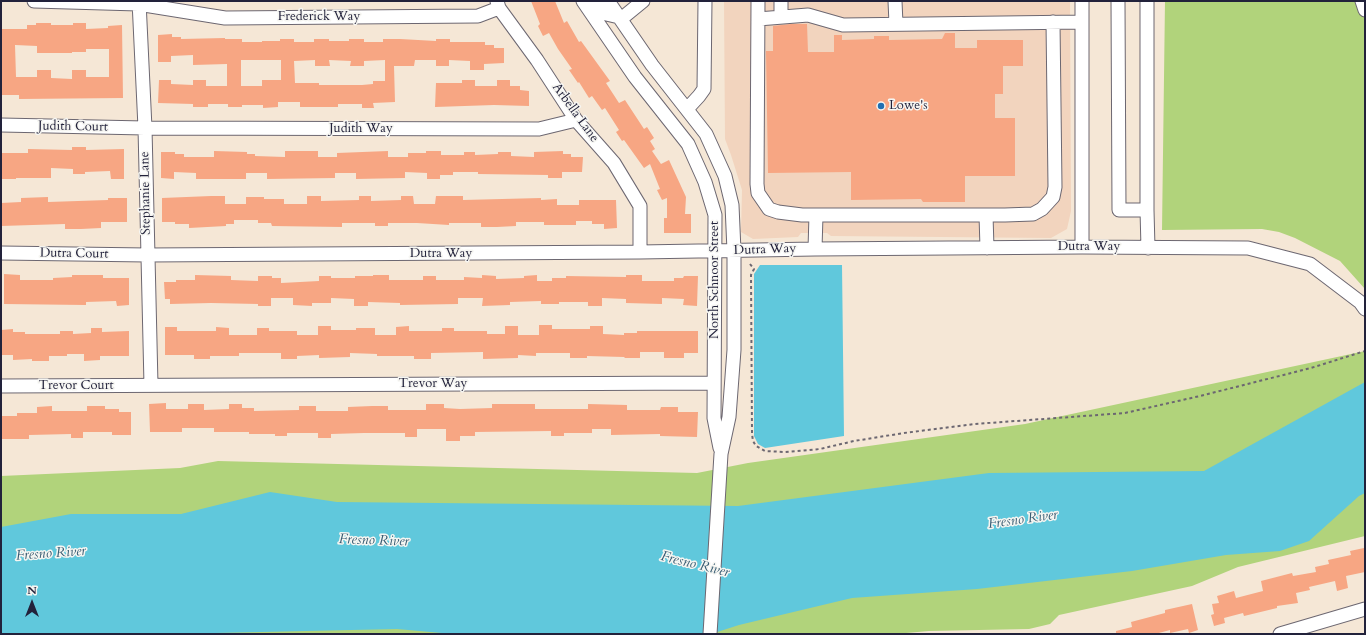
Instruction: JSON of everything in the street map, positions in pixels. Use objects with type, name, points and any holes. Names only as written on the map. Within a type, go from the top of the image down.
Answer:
[{"type":"street","name":"Frederick Way","points":[[34,1],[139,2],[225,18],[478,16],[498,4]]},
{"type":"street","name":"North Schnoor Street","points":[[583,1],[635,77],[688,144],[705,182],[715,214],[714,418],[721,454]]},
{"type":"street","points":[[594,1],[602,13],[620,18],[643,1]]},
{"type":"street","name":"North Schnoor Street","points":[[608,1],[652,65],[706,134],[725,176],[732,205],[734,251],[733,357],[729,417],[721,454],[710,634]]},
{"type":"street","points":[[687,109],[704,89],[705,1]]},
{"type":"street","points":[[758,1],[758,192],[769,209],[778,212],[816,215],[1033,214],[1042,209],[1052,197],[1055,187],[1053,22]]},
{"type":"street","points":[[781,1],[781,17]]},
{"type":"street","points":[[895,1],[896,24]]},
{"type":"street","points":[[1082,1],[1082,247]]},
{"type":"street","points":[[1118,1],[1119,210],[1147,210]]},
{"type":"street","points":[[1147,1],[1148,248]]},
{"type":"street","points":[[1362,1],[1365,10]]},
{"type":"street","name":"Stephanie Lane","points":[[139,2],[145,128],[151,385]]},
{"type":"street","name":"Arbella Lane","points":[[498,4],[538,60],[576,120],[614,163],[640,206],[640,252]]},
{"type":"street","points":[[758,19],[808,15],[843,24],[1082,22]]},
{"type":"street","name":"Judith Way","points":[[145,128],[539,129],[576,120]]},
{"type":"street","name":"Judith Court","points":[[1,125],[145,128]]},
{"type":"street","points":[[816,215],[816,249]]},
{"type":"street","points":[[986,215],[987,248]]},
{"type":"street","name":"Dutra Way","points":[[147,256],[1082,247],[1248,248],[1310,264],[1360,302],[1365,308]]},
{"type":"street","name":"Dutra Court","points":[[1,253],[147,256]]},
{"type":"street","name":"Trevor Way","points":[[151,385],[714,383]]},
{"type":"street","name":"Trevor Court","points":[[1,386],[151,385]]},
{"type":"street","points":[[1280,634],[1365,609]]},
{"type":"path","points":[[750,264],[754,269],[751,275],[752,434],[753,441],[756,446],[765,452],[820,449],[854,441],[975,424],[1125,413],[1311,368],[1365,351]]},
{"type":"shaded area","points":[[724,1],[1070,1],[1071,211],[1067,229],[1051,238],[831,236],[827,233],[801,233],[798,237],[753,239],[741,232],[742,190],[725,139]]},
{"type":"green space","points":[[1165,1],[1365,1],[1365,289],[1340,261],[1295,238],[1279,232],[1262,229],[1162,230]]},
{"type":"green space","points":[[1365,351],[1365,536],[1238,567],[1192,586],[1059,615],[1050,624],[1029,629],[929,631],[895,634],[1,634],[1,476],[180,468],[218,461],[697,473],[748,463],[1025,424]]},
{"type":"water","points":[[760,265],[842,265],[844,436],[765,448],[758,444],[754,436],[754,274]]},
{"type":"water","name":"Fresno River","points":[[1365,382],[1365,493],[1359,496],[1309,541],[1280,551],[1226,555],[1132,571],[977,589],[852,598],[739,625],[711,634],[453,634],[397,629],[170,634],[1,634],[1,527],[71,514],[181,514],[270,492],[337,502],[738,506],[989,473],[1204,471]]},
{"type":"building","points":[[531,1],[555,1],[564,23],[567,21],[579,42],[581,41],[610,81],[606,83],[619,103],[625,100],[644,129],[647,127],[654,138],[650,141],[655,149],[652,151],[661,164],[669,160],[686,197],[685,214],[691,214],[691,233],[664,233],[664,218],[667,218],[667,198],[662,200],[657,190],[660,189],[650,164],[644,168],[624,140],[622,141],[616,132],[619,130],[605,108],[602,110],[592,96],[589,98],[579,82],[578,83],[569,70],[572,69],[549,33],[543,36],[538,26],[540,24]]},
{"type":"building","points":[[36,23],[73,25],[73,23],[86,23],[86,29],[108,28],[108,26],[122,25],[123,98],[19,99],[19,95],[1,95],[1,29],[27,29],[27,25],[36,25]],"holes":[[[15,45],[37,46],[37,53],[72,53],[86,52],[86,49],[109,49],[109,77],[86,77],[86,70],[72,70],[72,79],[51,78],[51,70],[37,70],[37,77],[16,77]]]},
{"type":"building","name":"Lowe's","points":[[807,24],[808,52],[834,52],[834,35],[842,35],[842,40],[874,39],[874,36],[889,36],[889,40],[942,39],[945,33],[955,33],[955,48],[977,48],[977,40],[1023,40],[1023,66],[1003,66],[1003,94],[995,94],[995,118],[1015,118],[1015,176],[965,176],[965,202],[923,202],[921,199],[851,200],[851,172],[768,173],[766,51],[773,51],[773,26]]},
{"type":"building","points":[[172,34],[172,37],[181,37],[181,39],[242,39],[242,42],[280,41],[280,39],[294,39],[294,42],[314,42],[314,39],[349,41],[349,39],[364,39],[364,42],[383,42],[383,39],[436,41],[436,39],[450,39],[450,42],[485,42],[485,45],[494,45],[494,48],[504,48],[504,63],[484,64],[484,70],[470,70],[470,61],[449,60],[449,66],[436,66],[436,60],[415,60],[414,66],[394,66],[395,102],[373,103],[374,108],[362,108],[362,104],[338,104],[338,107],[300,107],[300,102],[278,102],[278,107],[263,108],[263,105],[228,107],[228,104],[208,104],[208,107],[193,107],[193,104],[158,103],[159,80],[171,80],[171,84],[193,85],[193,80],[206,80],[206,86],[227,86],[227,64],[193,65],[193,55],[171,56],[171,62],[158,62],[158,35]],"holes":[[[241,60],[281,60],[281,80],[262,80],[262,86],[241,86]],[[315,60],[315,66],[330,66],[329,60],[351,61],[350,66],[364,66],[364,61],[385,60],[385,81],[373,81],[373,84],[362,85],[319,85],[319,83],[295,83],[294,61]]]},
{"type":"building","points":[[462,80],[475,80],[475,86],[497,86],[497,80],[510,80],[510,86],[520,86],[520,90],[529,91],[529,106],[494,105],[435,107],[436,83],[462,83]]},
{"type":"building","points":[[72,147],[86,147],[86,150],[124,149],[124,179],[111,179],[110,171],[73,174],[73,169],[51,168],[51,178],[1,179],[1,153],[28,153],[28,149],[72,150]]},
{"type":"building","points":[[214,151],[247,152],[247,154],[255,154],[255,156],[285,157],[285,151],[318,151],[318,157],[337,157],[337,153],[388,151],[388,157],[408,157],[408,153],[441,151],[441,155],[464,155],[464,152],[475,152],[475,155],[511,152],[511,156],[534,157],[534,152],[563,151],[563,154],[571,154],[571,157],[583,157],[582,172],[562,172],[562,178],[548,178],[548,175],[478,174],[478,172],[453,172],[453,175],[440,175],[440,179],[427,179],[427,173],[405,172],[405,178],[356,179],[356,173],[335,173],[335,178],[267,179],[267,173],[246,173],[246,179],[196,179],[196,173],[174,172],[174,179],[161,178],[161,152],[175,152],[175,154],[184,154],[184,157],[214,157]]},
{"type":"building","points":[[225,196],[225,204],[246,204],[246,197],[264,197],[264,199],[284,199],[284,204],[307,204],[307,196],[321,196],[321,201],[359,200],[359,196],[371,196],[371,201],[401,200],[401,196],[413,196],[414,204],[435,204],[436,196],[463,196],[463,200],[557,199],[557,205],[579,205],[579,200],[616,200],[617,228],[604,229],[604,224],[592,224],[592,221],[576,221],[576,225],[544,225],[544,222],[516,222],[516,226],[497,227],[481,227],[481,223],[449,223],[449,225],[388,223],[388,226],[375,226],[375,223],[342,223],[342,227],[272,226],[271,223],[258,223],[258,220],[234,220],[234,224],[226,224],[226,226],[189,228],[189,224],[162,222],[162,198]]},
{"type":"building","points":[[48,197],[48,202],[127,198],[127,222],[101,222],[101,228],[81,229],[65,229],[65,224],[1,226],[1,203],[21,202],[21,198]]},
{"type":"building","points":[[4,274],[20,275],[20,280],[53,280],[53,278],[72,277],[72,275],[103,275],[103,278],[129,278],[129,305],[117,306],[116,301],[86,302],[86,305],[4,304]]},
{"type":"building","points":[[195,275],[231,276],[231,280],[258,281],[258,276],[272,276],[272,278],[281,278],[281,283],[319,281],[319,276],[331,276],[331,278],[355,278],[355,276],[373,275],[389,275],[389,280],[423,280],[423,276],[436,276],[436,280],[464,280],[464,277],[482,278],[482,275],[496,276],[496,279],[524,278],[524,276],[537,275],[537,281],[552,281],[552,278],[566,278],[566,276],[626,277],[626,275],[642,275],[642,281],[674,281],[674,278],[698,276],[697,306],[683,305],[684,299],[662,298],[662,304],[626,303],[626,299],[602,298],[602,306],[588,306],[588,302],[559,302],[559,304],[541,304],[541,301],[510,302],[510,305],[482,306],[483,298],[458,298],[458,304],[400,305],[400,303],[368,302],[368,306],[354,306],[354,299],[331,298],[331,303],[312,303],[312,306],[293,305],[293,298],[271,298],[271,306],[258,306],[258,304],[211,303],[170,304],[170,299],[165,299],[164,282],[176,282],[176,280],[195,280]]},
{"type":"building","points":[[539,325],[552,325],[552,329],[590,329],[590,326],[603,326],[603,334],[624,335],[624,333],[637,333],[637,331],[698,331],[698,353],[684,353],[684,358],[664,358],[664,352],[640,352],[640,358],[587,356],[587,358],[570,358],[570,353],[536,353],[536,356],[518,355],[518,358],[483,359],[483,352],[431,353],[431,359],[414,359],[414,356],[377,356],[377,354],[350,353],[350,357],[319,358],[319,355],[297,356],[297,359],[281,359],[281,353],[239,353],[239,356],[210,356],[210,359],[194,359],[194,355],[165,355],[165,327],[177,327],[177,331],[216,331],[216,327],[229,328],[229,335],[257,335],[257,328],[269,328],[269,331],[297,331],[297,335],[318,335],[318,326],[331,326],[331,330],[375,328],[375,335],[396,335],[396,327],[409,326],[409,331],[442,331],[442,328],[454,328],[454,331],[487,331],[487,334],[505,334],[505,326],[518,326],[518,335],[539,335]]},
{"type":"building","points":[[91,328],[102,328],[102,332],[129,331],[129,356],[100,356],[100,360],[84,361],[84,354],[67,354],[67,356],[49,356],[49,361],[32,361],[32,359],[13,360],[13,355],[1,355],[1,330],[13,329],[13,332],[25,332],[25,334],[60,334],[60,331],[73,331],[73,334],[91,333]]},
{"type":"building","points":[[166,403],[166,409],[188,409],[188,404],[204,404],[204,410],[229,409],[229,404],[242,404],[242,408],[254,408],[254,411],[299,410],[299,406],[316,406],[316,411],[348,411],[348,407],[372,406],[388,406],[388,410],[426,410],[426,404],[444,404],[444,408],[460,409],[492,408],[492,404],[535,404],[535,409],[588,409],[588,404],[627,405],[627,410],[660,410],[661,407],[678,407],[678,412],[698,412],[697,437],[660,436],[660,434],[611,435],[611,429],[592,429],[592,433],[564,433],[564,436],[551,436],[551,431],[475,432],[475,436],[460,436],[460,441],[446,441],[446,429],[417,429],[417,437],[405,437],[405,433],[364,433],[331,434],[331,438],[318,438],[318,433],[287,433],[287,436],[275,436],[275,434],[249,434],[249,432],[214,432],[214,428],[182,428],[182,432],[150,432],[149,404]]},
{"type":"building","points":[[52,406],[52,411],[87,411],[87,406],[105,406],[105,409],[119,409],[119,412],[131,412],[131,435],[112,435],[112,432],[83,432],[83,438],[71,438],[71,434],[29,435],[29,439],[1,439],[1,416],[17,416],[17,413],[37,413],[37,407]]},
{"type":"building","points":[[1364,548],[1365,572],[1346,576],[1348,588],[1337,591],[1335,581],[1309,587],[1310,590],[1296,593],[1298,603],[1277,606],[1277,608],[1244,616],[1243,613],[1224,618],[1225,623],[1214,626],[1211,615],[1214,614],[1212,604],[1219,603],[1217,596],[1234,591],[1236,598],[1263,591],[1261,581],[1292,573],[1293,576],[1316,572],[1315,567],[1329,564],[1328,560],[1351,555],[1350,551]]},
{"type":"building","points":[[1192,604],[1198,630],[1189,633],[1188,629],[1170,633],[1170,630],[1155,634],[1116,634],[1116,631],[1132,627],[1131,622],[1165,613],[1165,610]]},
{"type":"place","name":"Lowe's","points":[[881,106]]}]
